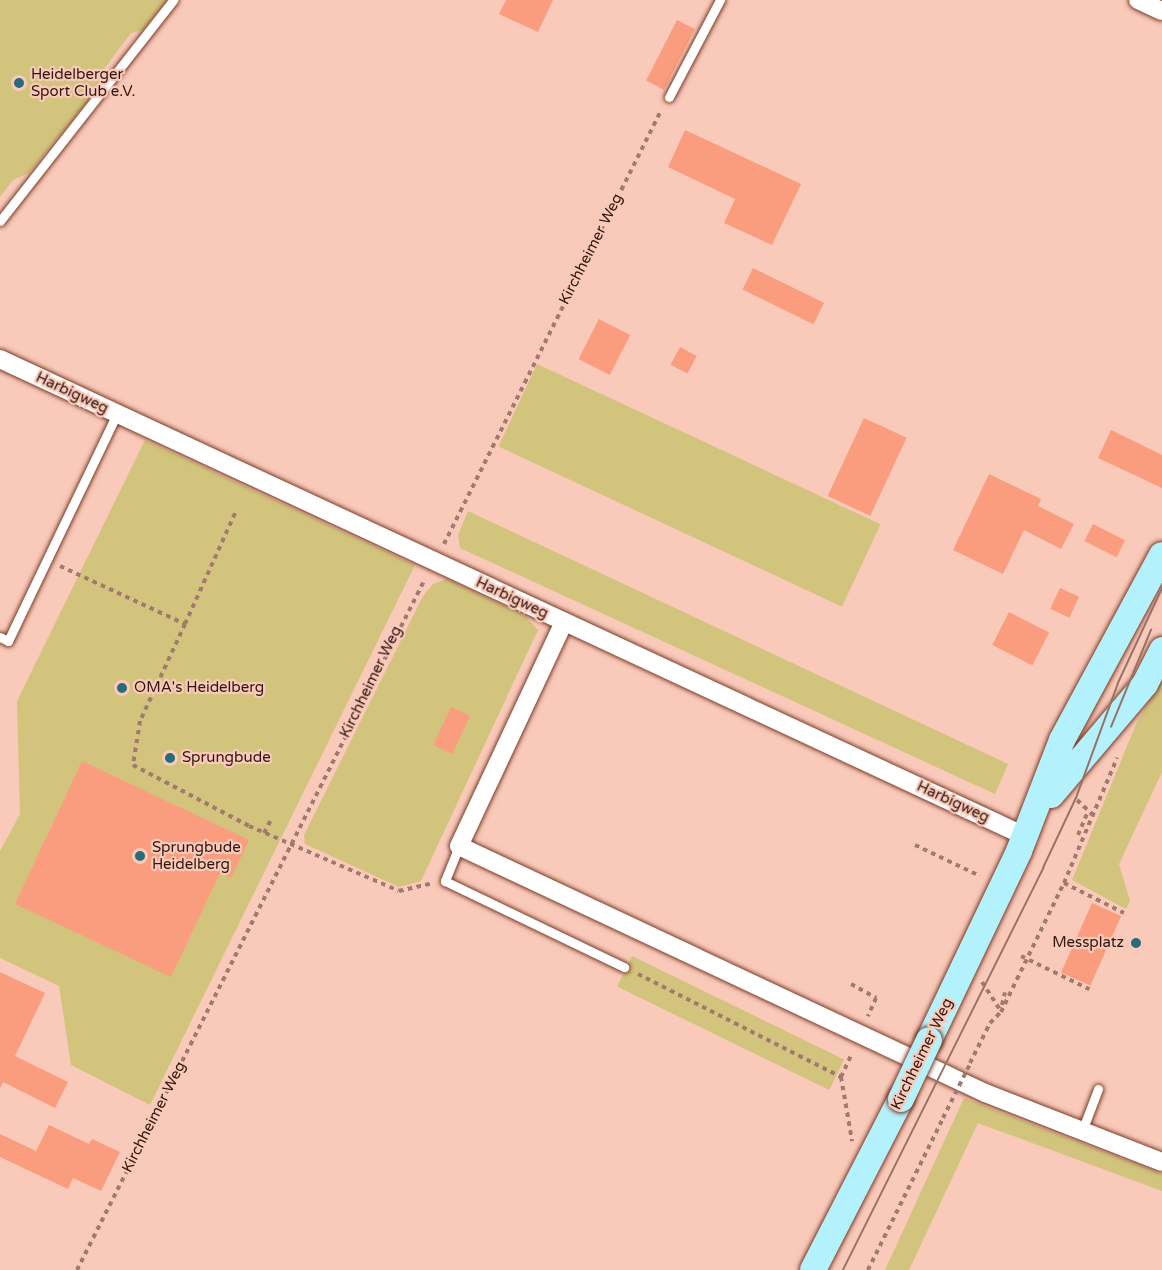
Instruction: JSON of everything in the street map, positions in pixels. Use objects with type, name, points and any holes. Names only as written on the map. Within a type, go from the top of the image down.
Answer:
[{"type":"street","points":[[1138,0],[1162,11]]},
{"type":"street","name":"Harbigweg","points":[[0,359],[1025,836]]},
{"type":"street","name":"Kirchheimer Weg","points":[[813,1270],[901,1099],[1025,836],[1062,740],[1162,555]]},
{"type":"street","points":[[564,622],[459,846],[859,1036],[1082,1131],[1162,1162]]},
{"type":"street","name":"Kirchheimer Weg","points":[[1025,836],[1082,754],[1145,684],[1162,651]]},
{"type":"lane","points":[[0,221],[173,0]]},
{"type":"lane","points":[[669,97],[720,0]]},
{"type":"lane","points":[[0,637],[8,641],[117,414]]},
{"type":"lane","points":[[459,846],[445,881],[624,967]]},
{"type":"lane","points":[[1082,1131],[1098,1089]]},
{"type":"path","name":"Kirchheimer Weg","points":[[78,1270],[408,608],[435,562],[669,97]]},
{"type":"path","points":[[236,511],[140,721],[133,765],[264,833],[399,891],[445,881]]},
{"type":"path","points":[[46,560],[185,624]]},
{"type":"path","points":[[868,1270],[990,1023],[1001,1012],[1064,883],[1120,750]]},
{"type":"path","points":[[1078,835],[1088,814]]},
{"type":"path","points":[[264,833],[272,818]]},
{"type":"path","points":[[915,845],[974,873]]},
{"type":"path","points":[[1064,883],[1124,913]]},
{"type":"path","points":[[1022,956],[1089,989]]},
{"type":"path","points":[[624,967],[841,1077]]},
{"type":"path","points":[[978,975],[1001,1012]]},
{"type":"path","points":[[851,984],[876,998]]},
{"type":"path","points":[[1001,1012],[1005,992]]},
{"type":"path","points":[[853,1152],[841,1077],[859,1036]]},
{"type":"shaded area","points":[[0,0],[167,0],[143,30],[131,33],[104,69],[104,81],[29,173],[13,180],[0,197]]},
{"type":"shaded area","points":[[537,364],[880,524],[842,607],[499,446]]},
{"type":"shaded area","name":"Sprungbude","points":[[145,440],[415,565],[150,1105],[71,1065],[59,986],[0,958],[0,851],[20,814],[17,701]]},
{"type":"shaded area","points":[[468,511],[1008,764],[995,794],[460,548],[458,535]]},
{"type":"shaded area","points":[[447,579],[525,616],[538,630],[421,881],[399,887],[305,844],[304,835],[423,596],[433,584]]},
{"type":"shaded area","points":[[1162,681],[1162,772],[1119,864],[1130,901],[1126,909],[1072,880],[1137,722]]},
{"type":"shaded area","points":[[632,956],[844,1059],[829,1090],[617,987]]},
{"type":"shaded area","points":[[964,1098],[1162,1174],[1162,1191],[978,1123],[909,1270],[885,1270]]},
{"type":"building","points":[[506,0],[553,0],[538,32],[499,14]]},
{"type":"building","points":[[677,20],[695,29],[664,90],[646,81]]},
{"type":"building","points":[[685,130],[801,184],[772,245],[724,223],[735,199],[668,167]]},
{"type":"building","points":[[753,268],[824,303],[813,324],[742,290]]},
{"type":"building","points":[[599,319],[630,335],[610,375],[579,359]]},
{"type":"building","points":[[680,347],[697,356],[687,374],[671,365]]},
{"type":"building","points":[[864,418],[907,438],[870,516],[828,496]]},
{"type":"building","points":[[1111,430],[1162,455],[1162,488],[1098,458]]},
{"type":"building","points":[[989,474],[1041,499],[1038,506],[1074,524],[1061,549],[1024,530],[1003,574],[953,550]]},
{"type":"building","points":[[1093,524],[1125,540],[1116,557],[1084,541]]},
{"type":"building","points":[[1060,588],[1079,597],[1069,618],[1050,609]]},
{"type":"building","points":[[1009,612],[1049,632],[1032,665],[992,645]]},
{"type":"building","points":[[451,707],[470,716],[452,754],[433,745]]},
{"type":"building","name":"Sprungbude Heidelberg","points":[[82,761],[249,840],[231,878],[220,873],[171,977],[15,904]]},
{"type":"building","points":[[1092,903],[1121,916],[1090,985],[1061,972]]},
{"type":"building","points":[[0,972],[45,993],[15,1056],[68,1082],[55,1108],[3,1082],[0,1088]]},
{"type":"building","points":[[49,1125],[89,1144],[92,1139],[120,1152],[101,1191],[73,1178],[68,1189],[0,1157],[0,1134],[36,1151]]},
{"type":"tram line","points":[[843,1270],[1076,798],[1118,683],[1162,588]]},
{"type":"tram line","points":[[1111,727],[1151,630]]},
{"type":"place","name":"Heidelberger Sport Club e.V.","points":[[19,83]]},
{"type":"place","name":"OMA's Heidelberg","points":[[122,688]]},
{"type":"place","name":"Sprungbude","points":[[170,758]]},
{"type":"place","name":"Sprungbude Heidelberg","points":[[140,856]]},
{"type":"place","name":"Messplatz","points":[[1136,943]]}]
